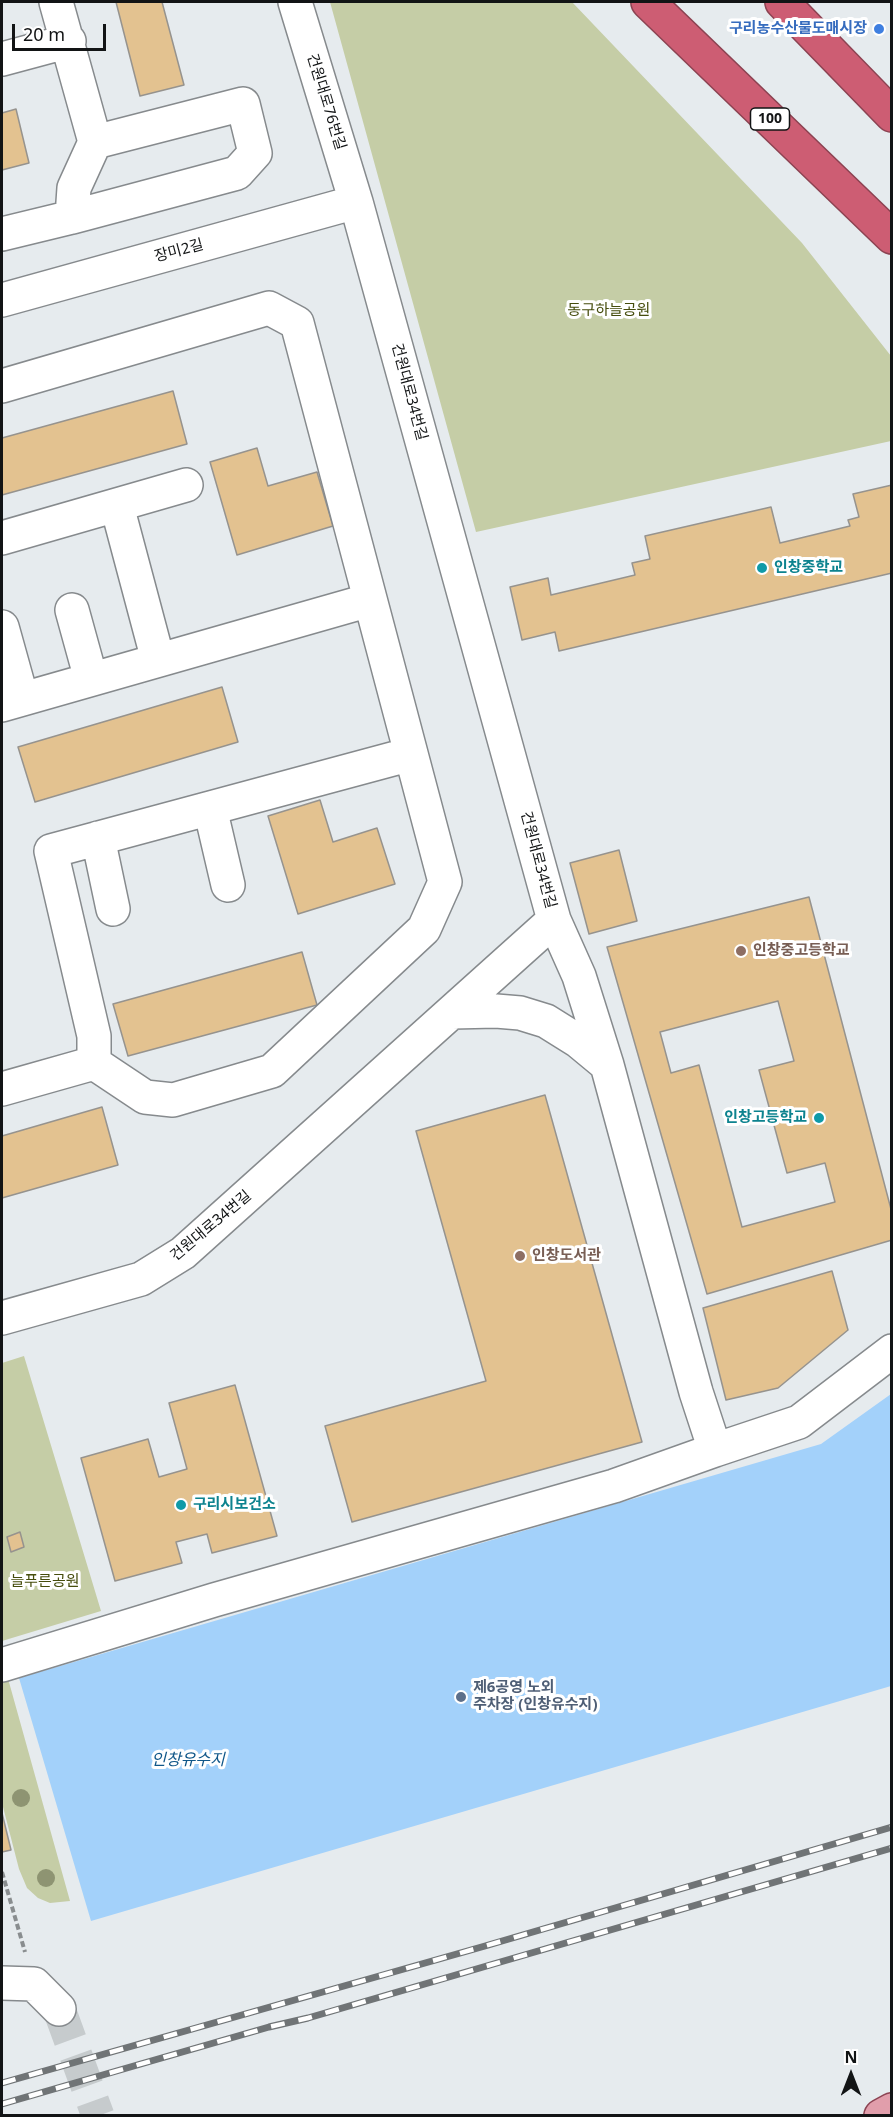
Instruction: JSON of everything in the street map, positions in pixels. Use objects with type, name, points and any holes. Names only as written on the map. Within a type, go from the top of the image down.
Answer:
[{"type":"highway","name":"100","points":[[648,2],[891,237]]},
{"type":"highway","points":[[782,2],[891,115]]},
{"type":"main road","points":[[881,2115],[891,2110]]},
{"type":"street","points":[[56,2],[69,41],[95,142],[74,188],[72,217]]},
{"type":"street","name":"건원대로76번길","points":[[295,2],[356,202]]},
{"type":"street","points":[[2,59],[69,41]]},
{"type":"street","points":[[2,234],[237,173],[255,153],[243,104],[95,142]]},
{"type":"street","name":"장미2길","points":[[2,300],[356,202]]},
{"type":"street","name":"건원대로34번길","points":[[2,1318],[141,1279],[183,1253],[554,920],[356,202]]},
{"type":"street","points":[[2,386],[270,308],[297,323],[445,882],[424,929],[272,1071],[173,1100],[145,1097],[94,1063],[2,1089]]},
{"type":"street","points":[[2,538],[186,485]]},
{"type":"street","points":[[117,506],[158,660]]},
{"type":"street","points":[[2,627],[12,702],[370,600]]},
{"type":"street","points":[[72,610],[91,679]]},
{"type":"street","points":[[94,1063],[94,1036],[51,851],[411,754]]},
{"type":"street","points":[[210,808],[228,885]]},
{"type":"street","points":[[98,838],[113,909]]},
{"type":"street","points":[[554,920],[579,975],[607,1065],[696,1392],[715,1450]]},
{"type":"street","points":[[453,1012],[520,1013],[546,1021],[578,1041],[607,1065]]},
{"type":"street","points":[[2,1665],[214,1599],[308,1581],[614,1486],[800,1422],[891,1351]]},
{"type":"street","points":[[2,1983],[34,1984],[59,2009]]},
{"type":"path","points":[[2,1872],[34,1984]]},
{"type":"path","points":[[2,1895],[8,1893]]},
{"type":"green space","name":"동구하늘공원","points":[[330,2],[572,2],[802,243],[891,356],[891,441],[476,532]]},
{"type":"green space","name":"늘푸른공원","points":[[24,1356],[101,1611],[2,1641],[2,1363]]},
{"type":"green space","points":[[7,1675],[70,1901],[50,1903],[38,1898],[27,1888],[19,1869],[2,1803],[2,1676]]},
{"type":"water","name":"인창유수지","points":[[891,1394],[891,1686],[91,1921],[19,1678],[821,1444]]},
{"type":"building","points":[[116,2],[162,2],[184,85],[140,96]]},
{"type":"building","points":[[16,109],[29,163],[2,170],[2,113]]},
{"type":"building","points":[[173,391],[187,444],[2,495],[2,438]]},
{"type":"building","points":[[257,448],[268,486],[317,472],[333,526],[237,555],[210,462]]},
{"type":"building","name":"인창중학교","points":[[892,485],[892,573],[559,651],[555,632],[522,640],[510,587],[548,578],[551,595],[635,575],[632,563],[650,559],[645,536],[771,507],[780,543],[850,526],[848,520],[859,517],[853,494]]},
{"type":"building","points":[[222,687],[238,742],[35,802],[18,747]]},
{"type":"building","points":[[320,800],[333,842],[377,828],[395,884],[298,914],[268,816]]},
{"type":"building","points":[[619,850],[637,921],[589,934],[570,863]]},
{"type":"building","name":"인창고등학교","points":[[809,897],[892,1213],[892,1240],[707,1294],[607,947]],"holes":[[[778,1001],[794,1061],[759,1070],[787,1173],[825,1163],[835,1202],[742,1227],[699,1065],[671,1073],[660,1032]]]},
{"type":"building","points":[[302,952],[317,1005],[128,1056],[113,1004]]},
{"type":"building","name":"인창도서관","points":[[545,1095],[642,1442],[352,1522],[325,1426],[486,1381],[416,1131]]},
{"type":"building","points":[[102,1107],[118,1165],[2,1198],[2,1136]]},
{"type":"building","points":[[832,1271],[848,1330],[778,1388],[726,1400],[703,1308]]},
{"type":"building","name":"구리시보건소","points":[[235,1385],[277,1536],[212,1553],[207,1534],[176,1542],[182,1563],[115,1581],[81,1458],[148,1439],[159,1477],[187,1469],[169,1403]]},
{"type":"building","points":[[20,1532],[24,1547],[11,1552],[7,1537]]},
{"type":"building","points":[[2,1813],[11,1850],[2,1852]]},
{"type":"tunnel","points":[[59,2009],[98,2116]]},
{"type":"railway","points":[[2,2083],[485,1946],[892,1827]]},
{"type":"railway","points":[[2,2104],[269,2027],[308,2018],[892,1848]]},
{"type":"place","name":"구리농수산물도매시장","points":[[879,29]]},
{"type":"place","name":"인창중학교","points":[[762,568]]},
{"type":"place","name":"인창중고등학교","points":[[741,951]]},
{"type":"place","name":"인창고등학교","points":[[819,1118]]},
{"type":"place","name":"인창도서관","points":[[520,1256]]},
{"type":"place","name":"구리시보건소","points":[[181,1505]]},
{"type":"place","name":"제6공영 노외 주차장 (인창유수지)","points":[[461,1697]]}]
